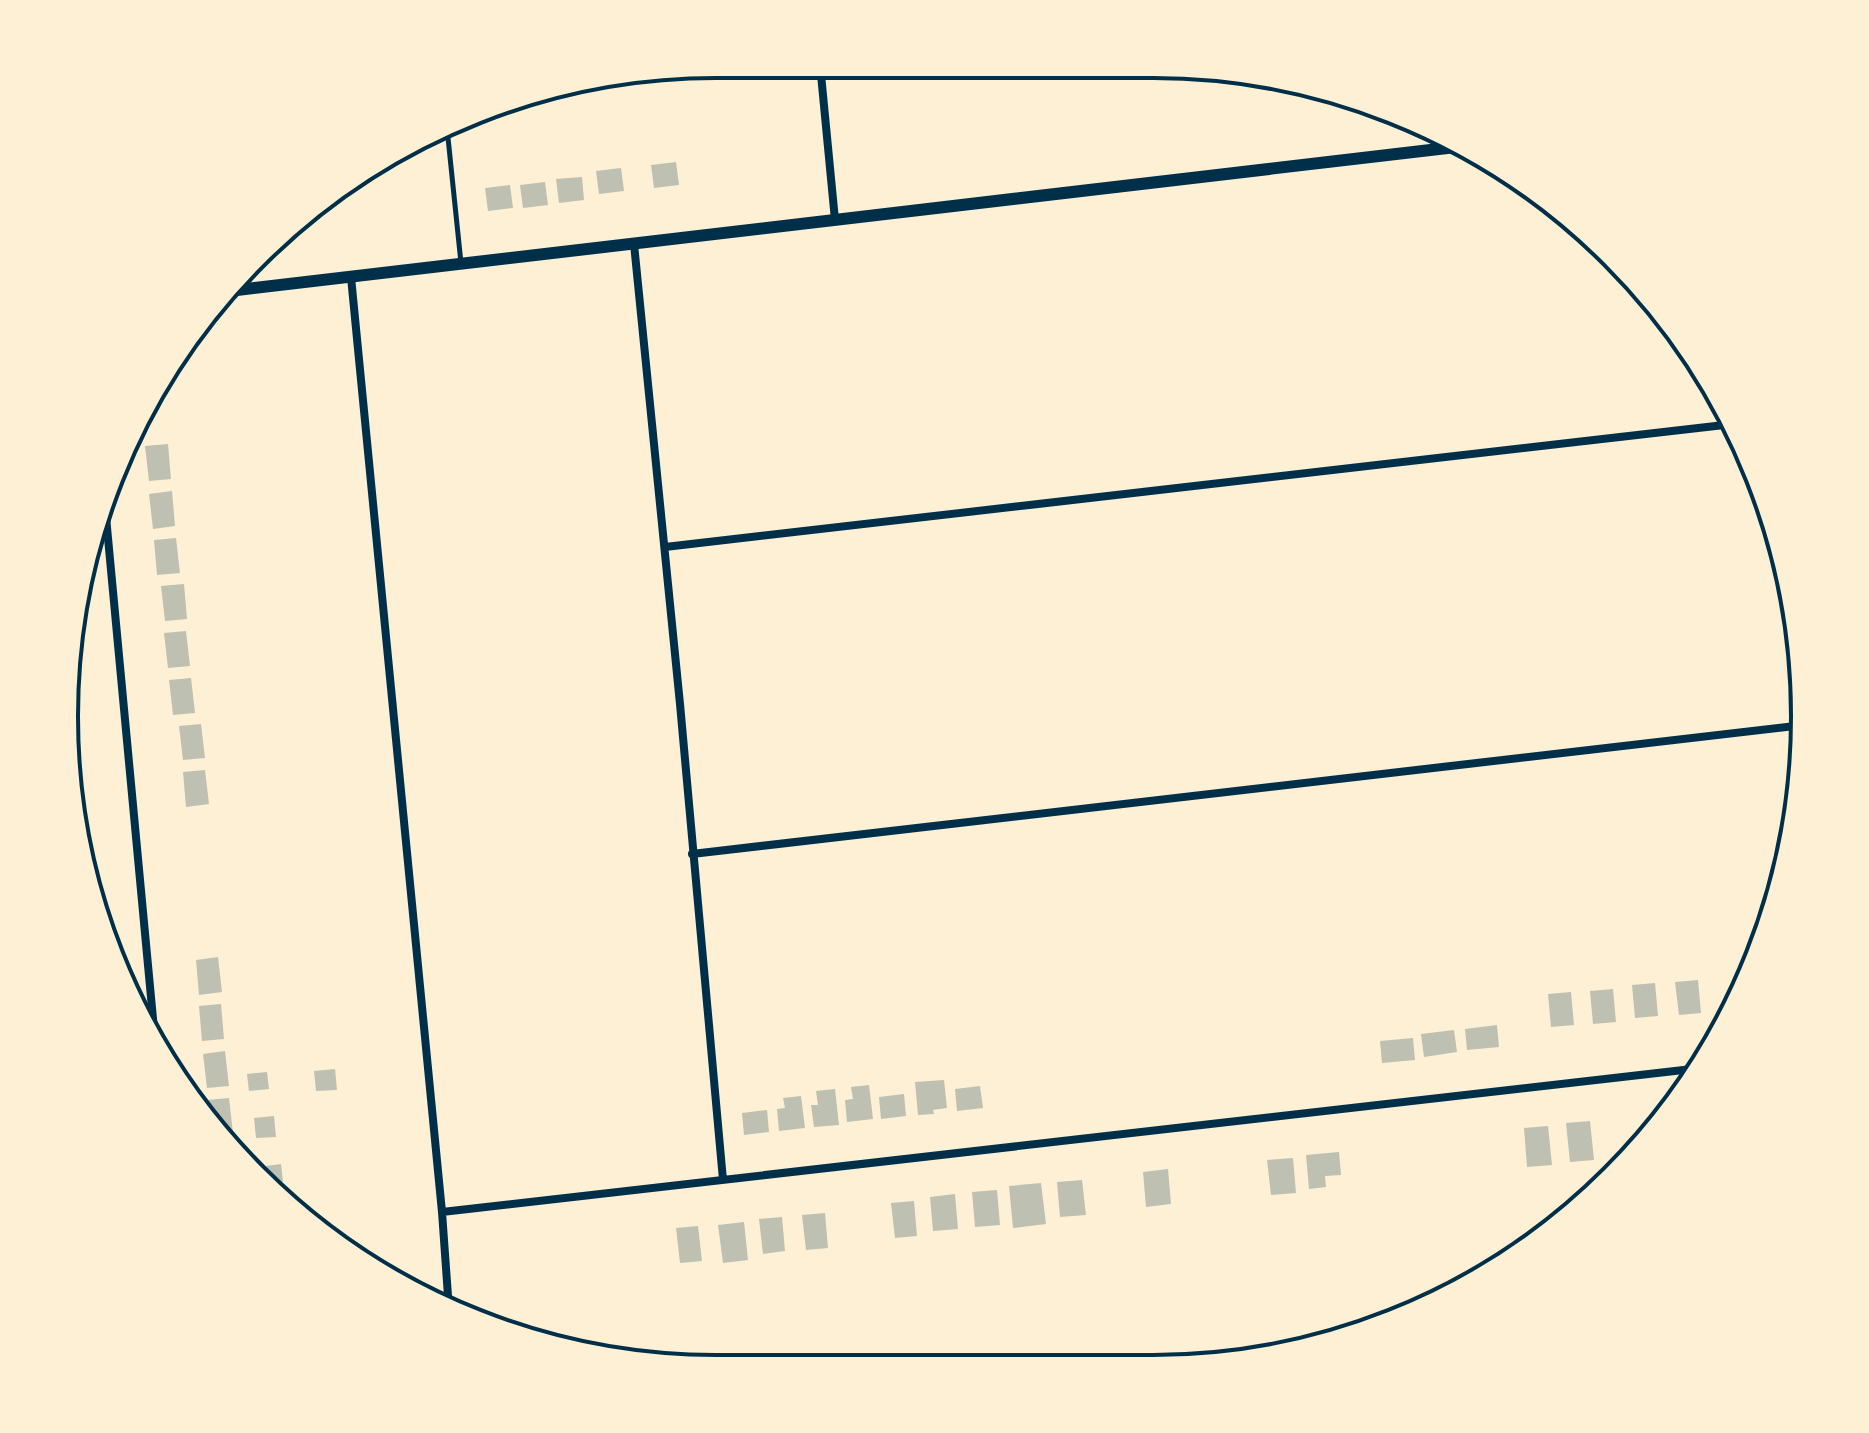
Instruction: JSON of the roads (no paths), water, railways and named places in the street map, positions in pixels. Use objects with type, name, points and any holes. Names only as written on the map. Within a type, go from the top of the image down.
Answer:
[{"type":"street","points":[[821,78],[835,220]]},
{"type":"street","points":[[242,289],[1443,148]]},
{"type":"street","points":[[634,244],[723,1180]]},
{"type":"street","points":[[351,277],[448,1295]]},
{"type":"street","points":[[665,547],[1720,425]]},
{"type":"street","points":[[107,528],[153,1015]]},
{"type":"street","points":[[692,854],[1791,727]]},
{"type":"street","points":[[442,1212],[1684,1070]]},
{"type":"lane","points":[[448,138],[461,264]]}]
